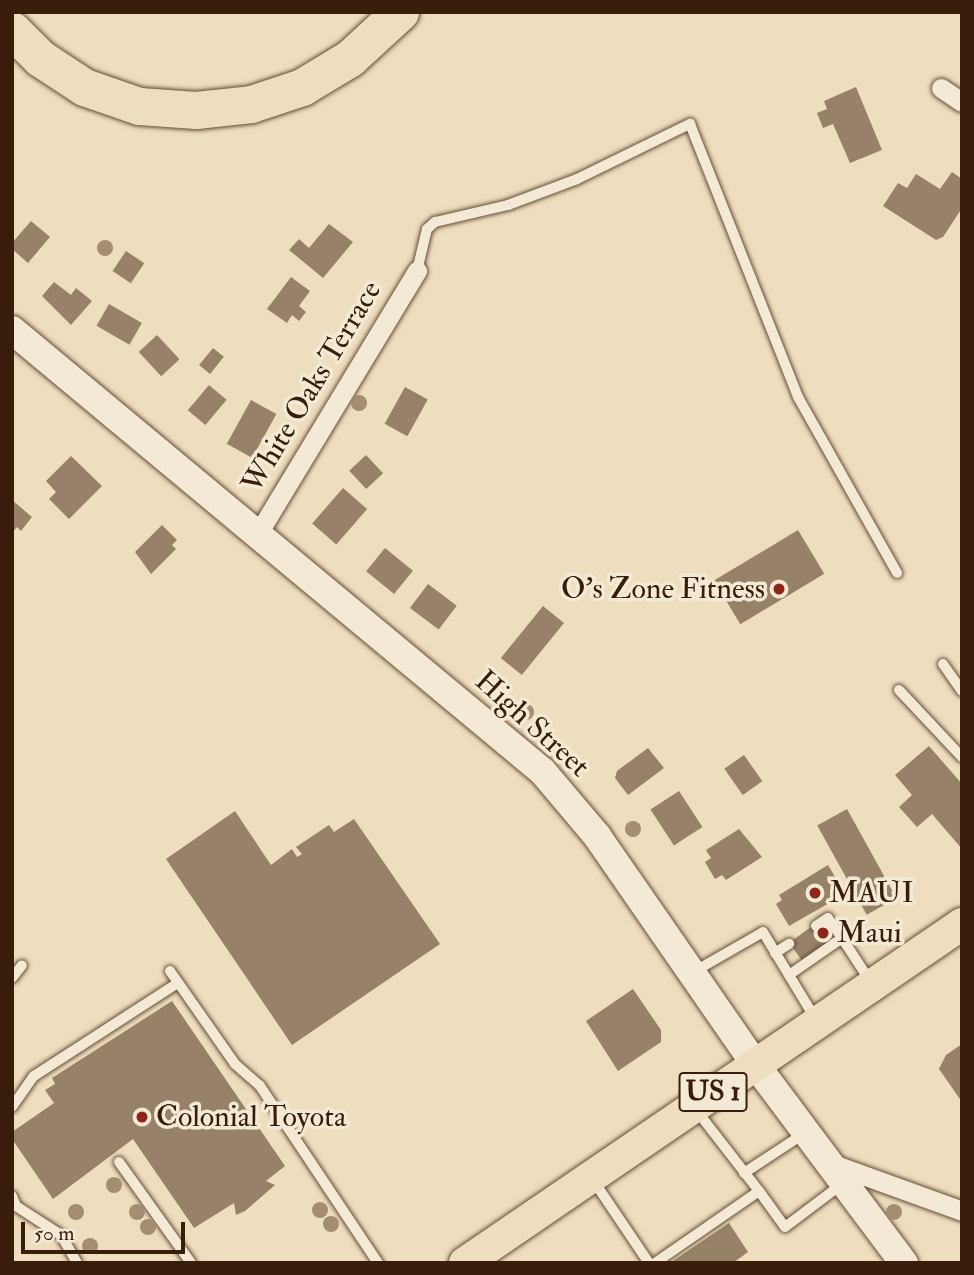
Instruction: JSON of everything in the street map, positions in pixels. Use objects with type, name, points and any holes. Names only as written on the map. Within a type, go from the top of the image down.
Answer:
[{"type":"highway","points":[[12,30],[40,58],[83,87],[139,106],[196,110],[251,104],[302,88],[350,58],[400,12]]},
{"type":"main road","name":"High Street","points":[[12,330],[543,772],[597,836],[755,1064],[904,1263]]},
{"type":"main road","name":"US 1","points":[[466,1263],[962,924]]},
{"type":"street","points":[[941,88],[962,102]]},
{"type":"street","name":"White Oaks Terrace","points":[[257,535],[418,271]]},
{"type":"street","points":[[835,1173],[962,1211]]},
{"type":"lane","points":[[418,271],[427,229],[435,222],[508,205],[577,179],[690,124],[798,397],[897,573]]},
{"type":"lane","points":[[943,664],[962,691]]},
{"type":"lane","points":[[899,690],[962,757]]},
{"type":"lane","points":[[816,926],[828,918],[872,984]]},
{"type":"lane","points":[[692,973],[763,932],[817,1022]]},
{"type":"lane","points":[[789,975],[842,938]]},
{"type":"lane","points":[[775,953],[789,944]]},
{"type":"lane","points":[[12,978],[22,965]]},
{"type":"lane","points":[[170,971],[235,1064],[260,1086],[377,1263]]},
{"type":"lane","points":[[12,1107],[34,1076],[178,982]]},
{"type":"lane","points":[[694,1106],[785,1227],[835,1173]]},
{"type":"lane","points":[[744,1172],[807,1132]]},
{"type":"lane","points":[[119,1162],[191,1263]]},
{"type":"lane","points":[[591,1177],[649,1263]]},
{"type":"lane","points":[[655,1263],[759,1192]]},
{"type":"lane","points":[[12,1196],[16,1206],[61,1235],[77,1263]]},
{"type":"building","points":[[856,87],[882,150],[850,163],[833,124],[823,128],[817,113],[827,109],[824,101]]},
{"type":"building","points":[[952,172],[962,179],[962,208],[943,237],[936,240],[883,206],[898,183],[907,188],[916,174],[940,189]]},
{"type":"building","points":[[31,221],[50,237],[28,263],[12,249],[12,243]]},
{"type":"building","points":[[329,224],[353,242],[323,278],[289,250],[299,239],[309,248]]},
{"type":"building","points":[[126,251],[144,263],[131,283],[113,271]]},
{"type":"building","points":[[291,277],[310,291],[299,306],[306,312],[299,321],[292,315],[287,323],[267,309]]},
{"type":"building","points":[[54,282],[71,295],[76,288],[92,301],[71,325],[42,296]]},
{"type":"building","points":[[109,304],[142,323],[129,345],[96,326]]},
{"type":"building","points":[[157,335],[180,359],[161,376],[139,352]]},
{"type":"building","points":[[213,348],[224,357],[210,374],[199,365]]},
{"type":"building","points":[[209,385],[227,400],[205,425],[188,410]]},
{"type":"building","points":[[405,387],[428,400],[407,436],[385,424]]},
{"type":"building","points":[[251,400],[276,414],[252,458],[227,444]]},
{"type":"building","points":[[366,455],[383,473],[366,489],[349,471]]},
{"type":"building","points":[[71,456],[102,486],[69,519],[49,499],[56,492],[46,481]]},
{"type":"building","points":[[343,488],[367,509],[336,544],[312,523]]},
{"type":"building","points":[[12,500],[32,517],[21,531],[17,527],[12,533]]},
{"type":"building","points":[[162,525],[177,540],[172,545],[176,549],[151,574],[135,552]]},
{"type":"building","points":[[798,530],[824,574],[740,624],[714,580]]},
{"type":"building","points":[[385,548],[413,571],[394,594],[366,571]]},
{"type":"building","points":[[428,584],[457,606],[439,630],[410,608]]},
{"type":"building","points":[[543,606],[564,623],[522,675],[501,658]]},
{"type":"building","points":[[929,746],[962,784],[962,849],[932,814],[917,827],[899,807],[912,795],[895,775]]},
{"type":"building","points":[[648,748],[664,768],[628,795],[615,778],[617,771]]},
{"type":"building","points":[[744,755],[762,781],[743,795],[724,769]]},
{"type":"building","points":[[679,791],[702,827],[674,846],[650,810]]},
{"type":"building","points":[[847,809],[896,898],[867,915],[817,825]]},
{"type":"building","points":[[235,811],[271,865],[292,849],[297,857],[302,854],[296,847],[329,825],[334,832],[354,819],[440,944],[292,1045],[166,859]]},
{"type":"building","points":[[739,829],[762,857],[726,880],[722,875],[715,879],[705,862],[711,858],[706,850]]},
{"type":"building","points":[[828,865],[845,894],[789,926],[776,904],[782,900],[779,895]]},
{"type":"building","points":[[815,924],[828,942],[802,961],[789,943]]},
{"type":"building","points":[[633,989],[661,1030],[661,1042],[618,1071],[586,1021]]},
{"type":"building","name":"Colonial Toyota","points":[[172,1001],[285,1166],[266,1181],[275,1185],[245,1211],[236,1215],[234,1203],[194,1228],[133,1139],[53,1199],[12,1139],[12,1132],[54,1103],[45,1090],[55,1084],[52,1078]]},
{"type":"building","points":[[962,1044],[962,1102],[939,1069],[946,1055]]},
{"type":"building","points":[[729,1223],[748,1252],[733,1263],[670,1263]]},
{"type":"place","name":"O's Zone Fitness","points":[[779,589]]},
{"type":"place","name":"MAUI","points":[[815,893]]},
{"type":"place","name":"Maui","points":[[823,933]]},
{"type":"place","name":"Colonial Toyota","points":[[142,1117]]}]
